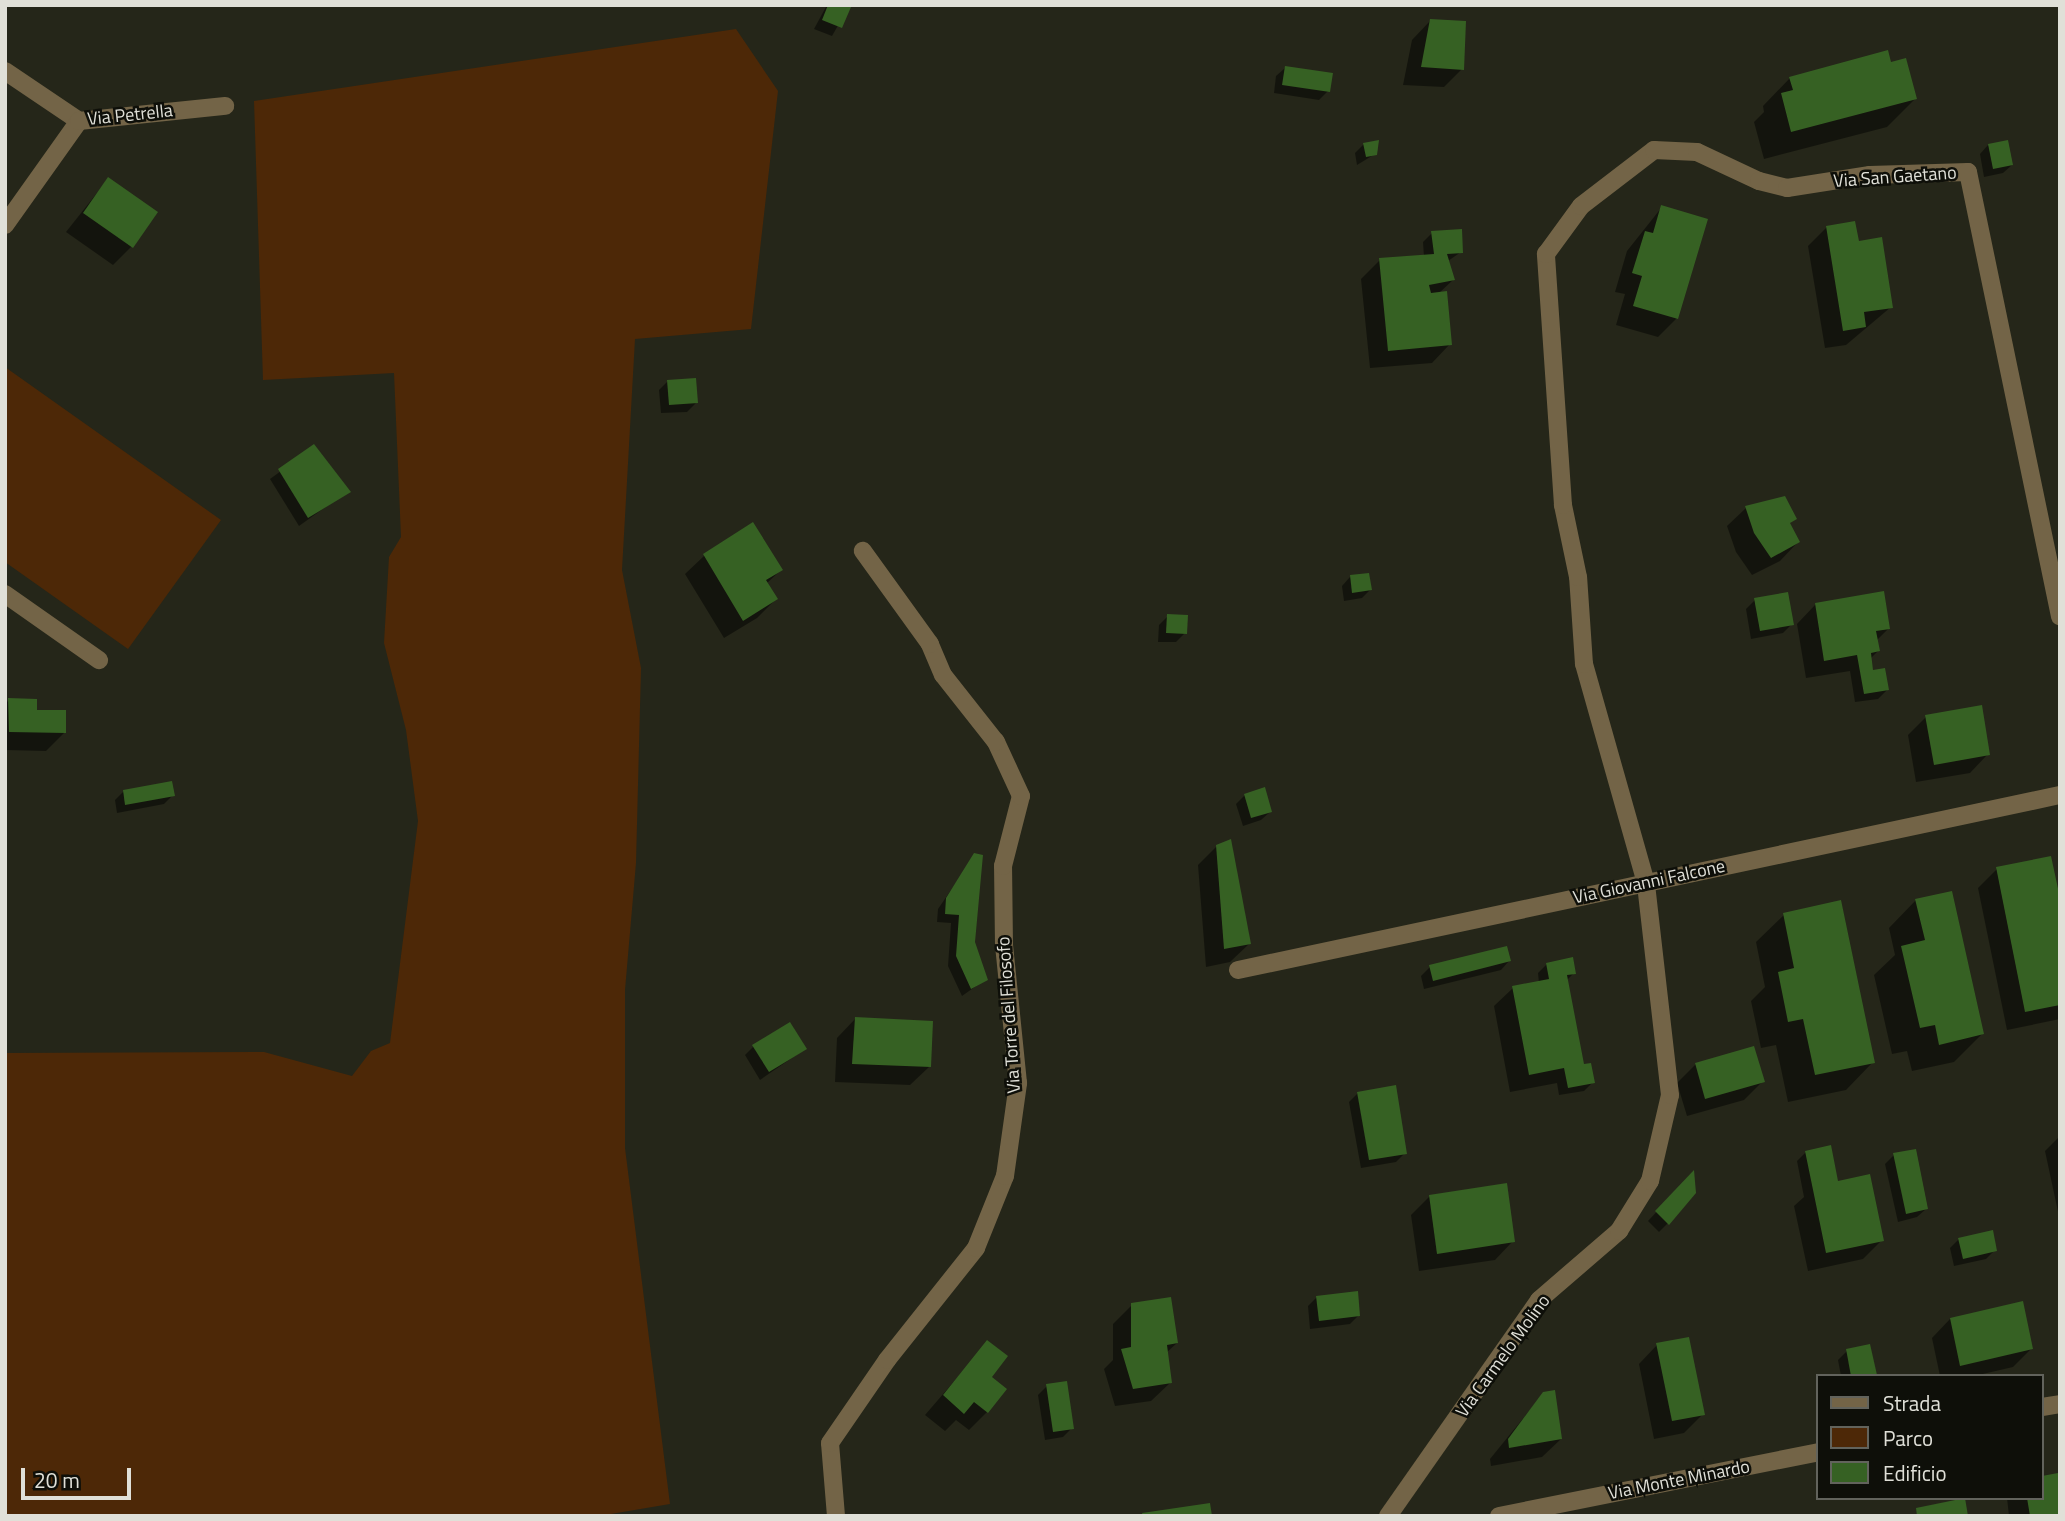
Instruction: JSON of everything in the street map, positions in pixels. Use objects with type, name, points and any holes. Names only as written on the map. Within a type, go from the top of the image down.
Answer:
[{"type":"street","points":[[5,71],[79,121]]},
{"type":"street","name":"Via Petrella","points":[[5,225],[79,121],[225,106]]},
{"type":"street","name":"Via San Gaetano","points":[[1546,254],[1581,206],[1654,150],[1697,152],[1759,181],[1787,188],[1871,175],[1968,172],[2060,617]]},
{"type":"street","name":"Via Carmelo Molino","points":[[1388,1516],[1539,1300],[1619,1231],[1650,1181],[1670,1095],[1646,883],[1584,664],[1578,577],[1563,505],[1546,254]]},
{"type":"street","name":"Via Torre del Filosofo","points":[[836,1516],[830,1443],[887,1360],[976,1248],[1005,1176],[1018,1083],[1004,945],[1003,866],[1021,796],[996,742],[943,676],[930,644],[863,551]]},
{"type":"street","points":[[5,594],[99,660]]},
{"type":"street","name":"Via Giovanni Falcone","points":[[1238,971],[2060,794]]},
{"type":"street","name":"Via Monte Minardo","points":[[1499,1516],[1816,1452]]},
{"type":"green space","points":[[736,29],[778,91],[751,329],[635,339],[622,570],[641,668],[636,863],[625,990],[625,1148],[670,1504],[599,1516],[5,1516],[5,1053],[264,1052],[352,1076],[371,1051],[390,1043],[418,821],[406,730],[384,643],[389,557],[401,537],[394,373],[263,380],[254,101]]},
{"type":"green space","points":[[5,367],[221,520],[128,649],[5,562]]},
{"type":"building","points":[[828,5],[851,7],[842,28],[822,20]]},
{"type":"building","points":[[1430,19],[1466,21],[1464,70],[1421,67]]},
{"type":"building","points":[[1888,50],[1891,62],[1906,58],[1917,99],[1791,132],[1781,93],[1793,90],[1789,77]]},
{"type":"building","points":[[1285,66],[1333,73],[1330,92],[1282,85]]},
{"type":"building","points":[[1379,140],[1377,155],[1366,157],[1363,143]]},
{"type":"building","points":[[2008,140],[2013,165],[1993,169],[1988,144]]},
{"type":"building","points":[[108,177],[158,212],[133,248],[83,213]]},
{"type":"building","points":[[1661,205],[1708,219],[1678,319],[1633,306],[1642,276],[1632,273],[1645,231],[1653,233]]},
{"type":"building","points":[[1855,221],[1859,241],[1882,237],[1893,308],[1864,312],[1866,327],[1843,331],[1826,226]]},
{"type":"building","points":[[1462,229],[1463,253],[1447,254],[1455,280],[1429,285],[1431,293],[1447,291],[1452,345],[1388,351],[1379,258],[1434,254],[1431,231]]},
{"type":"building","points":[[696,378],[698,403],[669,405],[667,380]]},
{"type":"building","points":[[314,444],[351,492],[308,518],[278,469]]},
{"type":"building","points":[[1785,496],[1797,519],[1790,523],[1800,542],[1771,558],[1754,533],[1745,506]]},
{"type":"building","points":[[753,522],[783,570],[766,580],[778,599],[743,621],[703,554]]},
{"type":"building","points":[[1369,573],[1372,590],[1352,593],[1350,575]]},
{"type":"building","points":[[1884,591],[1890,629],[1876,631],[1880,651],[1871,653],[1873,670],[1885,668],[1889,690],[1864,694],[1857,655],[1824,661],[1815,603]]},
{"type":"building","points":[[1788,592],[1794,625],[1760,631],[1754,598]]},
{"type":"building","points":[[1167,614],[1188,615],[1187,634],[1166,633]]},
{"type":"building","points":[[8,698],[37,699],[37,710],[66,710],[66,733],[9,732]]},
{"type":"building","points":[[1982,705],[1990,755],[1934,765],[1925,715]]},
{"type":"building","points":[[172,781],[175,796],[125,805],[123,790]]},
{"type":"building","points":[[1265,787],[1272,812],[1251,818],[1244,794]]},
{"type":"building","points":[[1231,839],[1251,944],[1224,949],[1216,845]]},
{"type":"building","points":[[974,853],[983,855],[975,942],[988,980],[971,989],[956,956],[959,915],[945,914],[946,898]]},
{"type":"building","points":[[2051,856],[2060,898],[2060,1005],[2025,1012],[1996,867]]},
{"type":"building","points":[[1952,891],[1984,1034],[1939,1045],[1935,1025],[1920,1028],[1901,946],[1925,940],[1915,899]]},
{"type":"building","points":[[1841,900],[1875,1063],[1815,1075],[1803,1019],[1788,1022],[1778,972],[1794,968],[1783,913]]},
{"type":"building","points":[[1507,946],[1511,961],[1433,981],[1429,965]]},
{"type":"building","points":[[1573,957],[1576,974],[1567,975],[1584,1064],[1591,1063],[1595,1083],[1568,1088],[1564,1068],[1529,1075],[1512,986],[1549,979],[1546,963]]},
{"type":"building","points":[[855,1017],[933,1021],[931,1067],[852,1064]]},
{"type":"building","points":[[790,1022],[807,1049],[769,1072],[752,1045]]},
{"type":"building","points":[[1754,1046],[1765,1082],[1705,1099],[1695,1063]]},
{"type":"building","points":[[1396,1085],[1407,1154],[1369,1160],[1357,1092]]},
{"type":"building","points":[[1831,1145],[1838,1181],[1870,1174],[1884,1241],[1826,1253],[1805,1151]]},
{"type":"building","points":[[1916,1149],[1928,1209],[1906,1214],[1893,1153]]},
{"type":"building","points":[[1694,1170],[1696,1193],[1669,1225],[1655,1211]]},
{"type":"building","points":[[1507,1183],[1515,1242],[1437,1254],[1429,1195]]},
{"type":"building","points":[[1993,1230],[1997,1251],[1963,1259],[1958,1238]]},
{"type":"building","points":[[1358,1291],[1360,1316],[1319,1321],[1316,1296]]},
{"type":"building","points":[[1171,1297],[1178,1343],[1167,1345],[1172,1383],[1133,1389],[1121,1349],[1131,1347],[1131,1303]]},
{"type":"building","points":[[2023,1301],[2033,1349],[1960,1366],[1950,1318]]},
{"type":"building","points":[[1689,1337],[1705,1415],[1672,1421],[1656,1343]]},
{"type":"building","points":[[987,1340],[1008,1356],[992,1377],[1007,1389],[988,1413],[974,1402],[964,1414],[943,1395]]},
{"type":"building","points":[[1870,1344],[1877,1374],[1851,1374],[1846,1349]]},
{"type":"building","points":[[1067,1381],[1074,1429],[1053,1432],[1046,1384]]},
{"type":"building","points":[[1555,1390],[1562,1439],[1509,1448],[1508,1439],[1543,1392]]},
{"type":"building","points":[[2058,1473],[2060,1516],[2030,1516],[2027,1500],[2044,1500],[2044,1476]]},
{"type":"building","points":[[1965,1500],[1968,1516],[1917,1516],[1916,1508]]},
{"type":"building","points":[[1210,1503],[1212,1516],[1143,1516],[1142,1513]]}]
